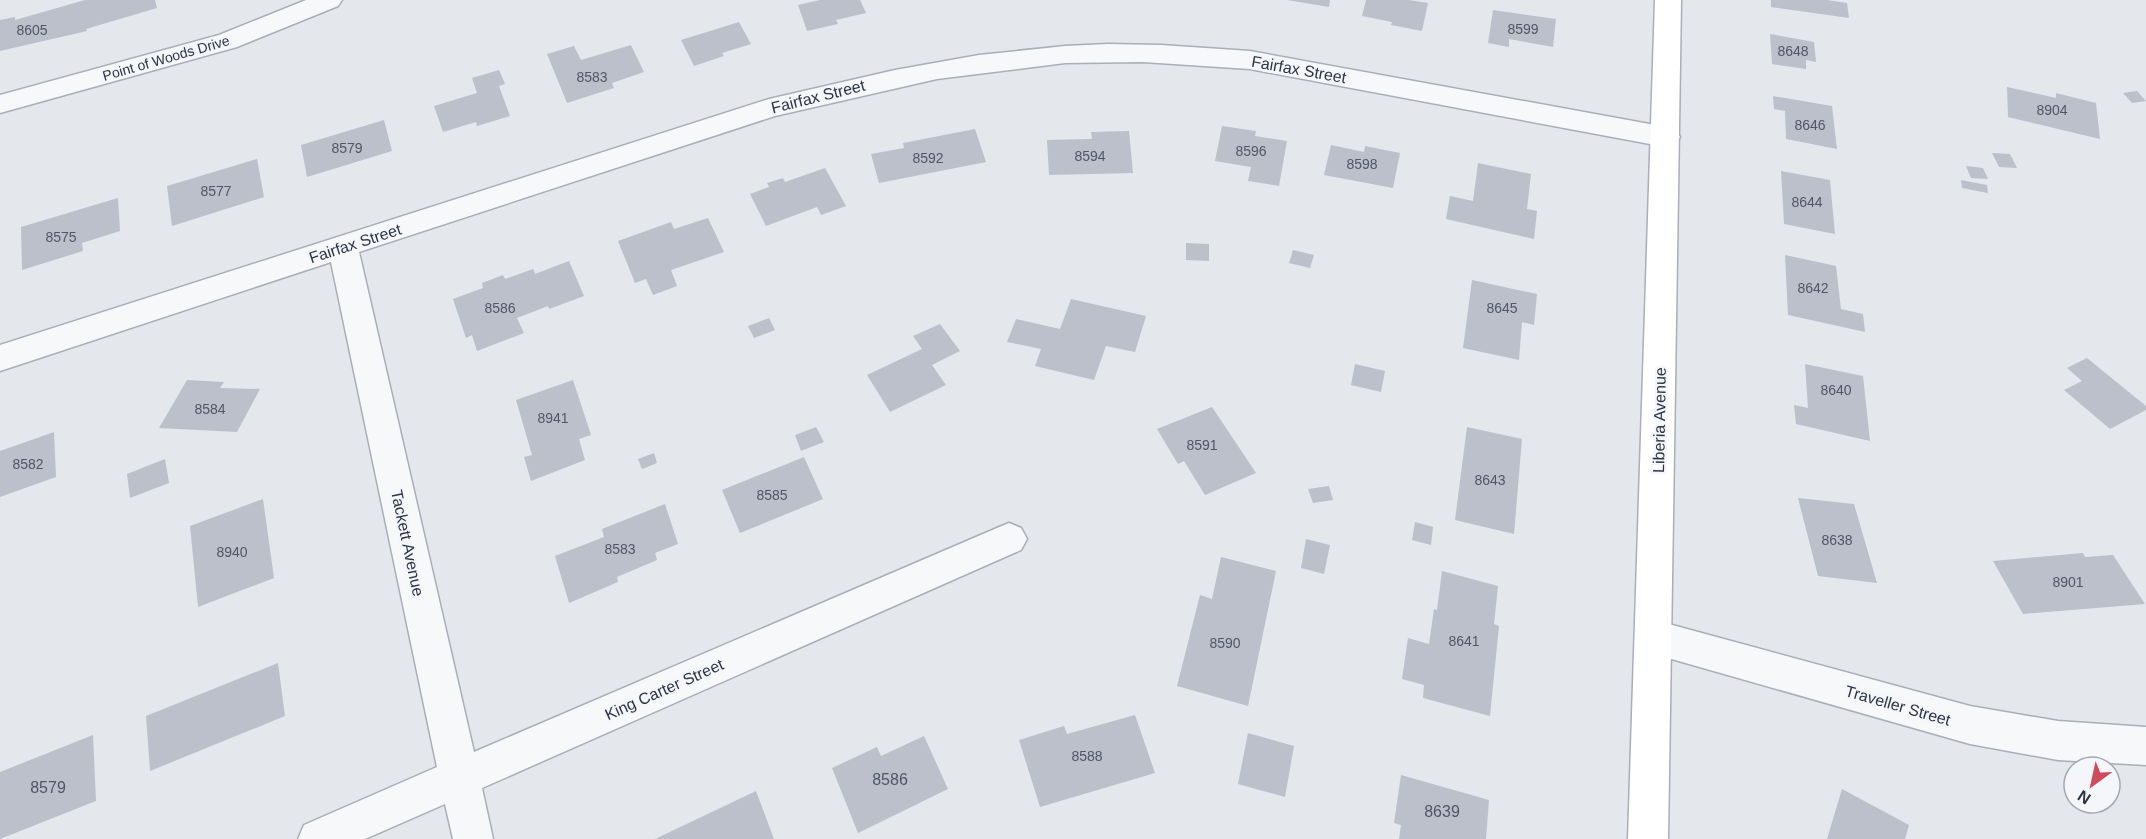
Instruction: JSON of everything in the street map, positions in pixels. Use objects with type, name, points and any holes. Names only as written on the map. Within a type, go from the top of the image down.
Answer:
[{"type":"main road","name":"Liberia Avenue","points":[[1648,839],[1668,0]]},
{"type":"street","name":"Point of Woods Drive","points":[[0,104],[228,41],[329,0]]},
{"type":"street","name":"Fairfax Street","points":[[0,358],[769,108],[856,86],[941,70],[1032,57],[1106,53],[1188,54],[1250,60],[1666,136]]},
{"type":"street","name":"Tackett Avenue","points":[[343,246],[473,839]]},
{"type":"street","name":"King Carter Street","points":[[318,839],[1009,539]]},
{"type":"street","name":"Traveller Street","points":[[1654,637],[1970,725],[2019,736],[2099,746],[2146,746]]},
{"type":"building","points":[[85,0],[155,0],[157,8],[86,29],[87,31],[0,51],[0,20],[15,17],[15,20]]},
{"type":"building","points":[[820,0],[860,0],[866,13],[836,20],[838,24],[807,31],[798,5]]},
{"type":"building","points":[[1287,0],[1330,0],[1329,7]]},
{"type":"building","points":[[1366,0],[1409,0],[1428,3],[1422,31],[1362,16]]},
{"type":"building","points":[[1771,0],[1827,0],[1847,3],[1849,18],[1771,7]]},
{"type":"building","points":[[1493,10],[1556,19],[1553,47],[1509,39],[1509,47],[1488,43]]},
{"type":"building","points":[[739,22],[751,44],[722,53],[724,56],[694,66],[681,40]]},
{"type":"building","points":[[1770,34],[1814,42],[1816,62],[1806,60],[1806,69],[1772,64]]},
{"type":"building","points":[[631,45],[644,72],[612,83],[614,88],[567,103],[547,54],[574,46],[581,60]]},
{"type":"building","points":[[499,70],[505,84],[499,86],[510,116],[477,126],[476,122],[443,132],[434,106],[477,93],[472,78]]},
{"type":"building","points":[[2007,87],[2056,98],[2056,93],[2096,103],[2100,139],[2008,117]]},
{"type":"building","points":[[2137,91],[2146,101],[2132,103],[2123,93]]},
{"type":"building","points":[[1773,96],[1832,106],[1837,149],[1786,139],[1785,111],[1774,109]]},
{"type":"building","points":[[384,120],[392,151],[307,177],[301,145]]},
{"type":"building","points":[[1222,126],[1256,131],[1255,136],[1287,141],[1279,186],[1248,181],[1251,167],[1215,161]]},
{"type":"building","points":[[975,129],[986,162],[879,183],[871,154],[904,148],[903,143]]},
{"type":"building","points":[[1129,131],[1133,173],[1049,175],[1047,140],[1092,139],[1091,132]]},
{"type":"building","points":[[1331,145],[1364,152],[1365,146],[1400,153],[1393,188],[1324,175]]},
{"type":"building","points":[[1992,153],[2010,154],[2017,168],[1999,167]]},
{"type":"building","points":[[257,159],[264,197],[172,226],[167,186]]},
{"type":"building","points":[[1478,163],[1531,174],[1527,209],[1537,211],[1534,239],[1446,219],[1450,196],[1473,201]]},
{"type":"building","points":[[1966,166],[1983,168],[1988,179],[1971,178]]},
{"type":"building","points":[[825,168],[846,206],[821,215],[817,207],[766,226],[750,194],[769,187],[767,183],[783,178],[785,182]]},
{"type":"building","points":[[1781,171],[1830,180],[1835,234],[1784,224]]},
{"type":"building","points":[[1961,180],[1987,185],[1988,193],[1962,188]]},
{"type":"building","points":[[118,198],[120,231],[82,243],[83,251],[22,270],[21,227]]},
{"type":"building","points":[[708,218],[724,252],[671,270],[677,286],[653,295],[646,279],[635,283],[618,241],[671,222],[674,229]]},
{"type":"building","points":[[1186,243],[1209,244],[1209,261],[1186,260]]},
{"type":"building","points":[[1293,250],[1314,255],[1310,268],[1289,263]]},
{"type":"building","points":[[1785,255],[1836,266],[1841,309],[1863,314],[1865,332],[1788,315]]},
{"type":"building","points":[[569,261],[584,296],[517,318],[524,333],[477,351],[472,335],[466,338],[453,299],[483,288],[482,283],[503,275],[505,279],[533,269],[535,274]]},
{"type":"building","points":[[1472,280],[1537,294],[1534,325],[1522,322],[1519,360],[1463,348]]},
{"type":"building","points":[[1071,299],[1146,316],[1135,352],[1106,346],[1094,380],[1035,366],[1041,349],[1007,342],[1016,319],[1060,329]]},
{"type":"building","points":[[769,318],[775,330],[754,338],[748,326]]},
{"type":"building","points":[[940,324],[960,351],[932,365],[946,385],[890,412],[867,375],[922,349],[913,336]]},
{"type":"building","points":[[2087,358],[2146,406],[2146,410],[2110,429],[2064,390],[2082,381],[2067,368]]},
{"type":"building","points":[[1355,364],[1385,371],[1381,392],[1351,385]]},
{"type":"building","points":[[1805,364],[1863,376],[1870,441],[1796,424],[1794,405],[1808,408]]},
{"type":"building","points":[[187,380],[224,382],[220,388],[260,389],[237,432],[159,428]]},
{"type":"building","points":[[573,380],[591,435],[579,439],[585,460],[531,481],[524,457],[532,455],[516,400]]},
{"type":"building","points":[[1212,407],[1256,473],[1205,495],[1184,461],[1178,464],[1157,429]]},
{"type":"building","points":[[816,427],[824,442],[801,451],[795,435]]},
{"type":"building","points":[[1467,427],[1522,439],[1514,534],[1455,520]]},
{"type":"building","points":[[54,432],[56,477],[0,497],[0,451]]},
{"type":"building","points":[[654,453],[657,463],[642,469],[638,459]]},
{"type":"building","points":[[804,457],[823,499],[740,533],[722,490]]},
{"type":"building","points":[[165,459],[169,483],[130,498],[127,474]]},
{"type":"building","points":[[1329,486],[1333,500],[1313,503],[1308,489]]},
{"type":"building","points":[[1798,498],[1854,504],[1877,583],[1818,576]]},
{"type":"building","points":[[263,499],[274,578],[198,607],[190,526]]},
{"type":"building","points":[[665,504],[678,544],[655,553],[657,560],[617,577],[618,582],[569,603],[555,556],[604,537],[602,529]]},
{"type":"building","points":[[1415,522],[1433,527],[1431,545],[1412,540]]},
{"type":"building","points":[[1306,539],[1330,545],[1324,574],[1301,568]]},
{"type":"building","points":[[2083,553],[2085,557],[2113,555],[2145,604],[2023,614],[1993,561]]},
{"type":"building","points":[[1221,557],[1276,571],[1248,706],[1177,686],[1200,595],[1212,599]]},
{"type":"building","points":[[1442,571],[1498,586],[1494,624],[1499,626],[1490,716],[1423,698],[1424,685],[1402,679],[1408,638],[1429,644],[1434,609],[1437,610]]},
{"type":"building","points":[[278,663],[285,716],[150,771],[146,716]]},
{"type":"building","points":[[1135,715],[1155,773],[1040,807],[1019,740],[1064,726],[1067,734]]},
{"type":"building","points":[[1248,733],[1294,746],[1285,797],[1238,784]]},
{"type":"building","points":[[93,735],[96,801],[0,839],[0,772]]},
{"type":"building","points":[[924,736],[948,789],[858,833],[832,768],[877,747],[881,756]]},
{"type":"building","points":[[1401,775],[1489,800],[1486,839],[1399,839],[1401,825],[1394,823]]},
{"type":"building","points":[[1842,789],[1909,825],[1905,839],[1827,839]]},
{"type":"building","points":[[756,791],[774,839],[655,839]]}]
